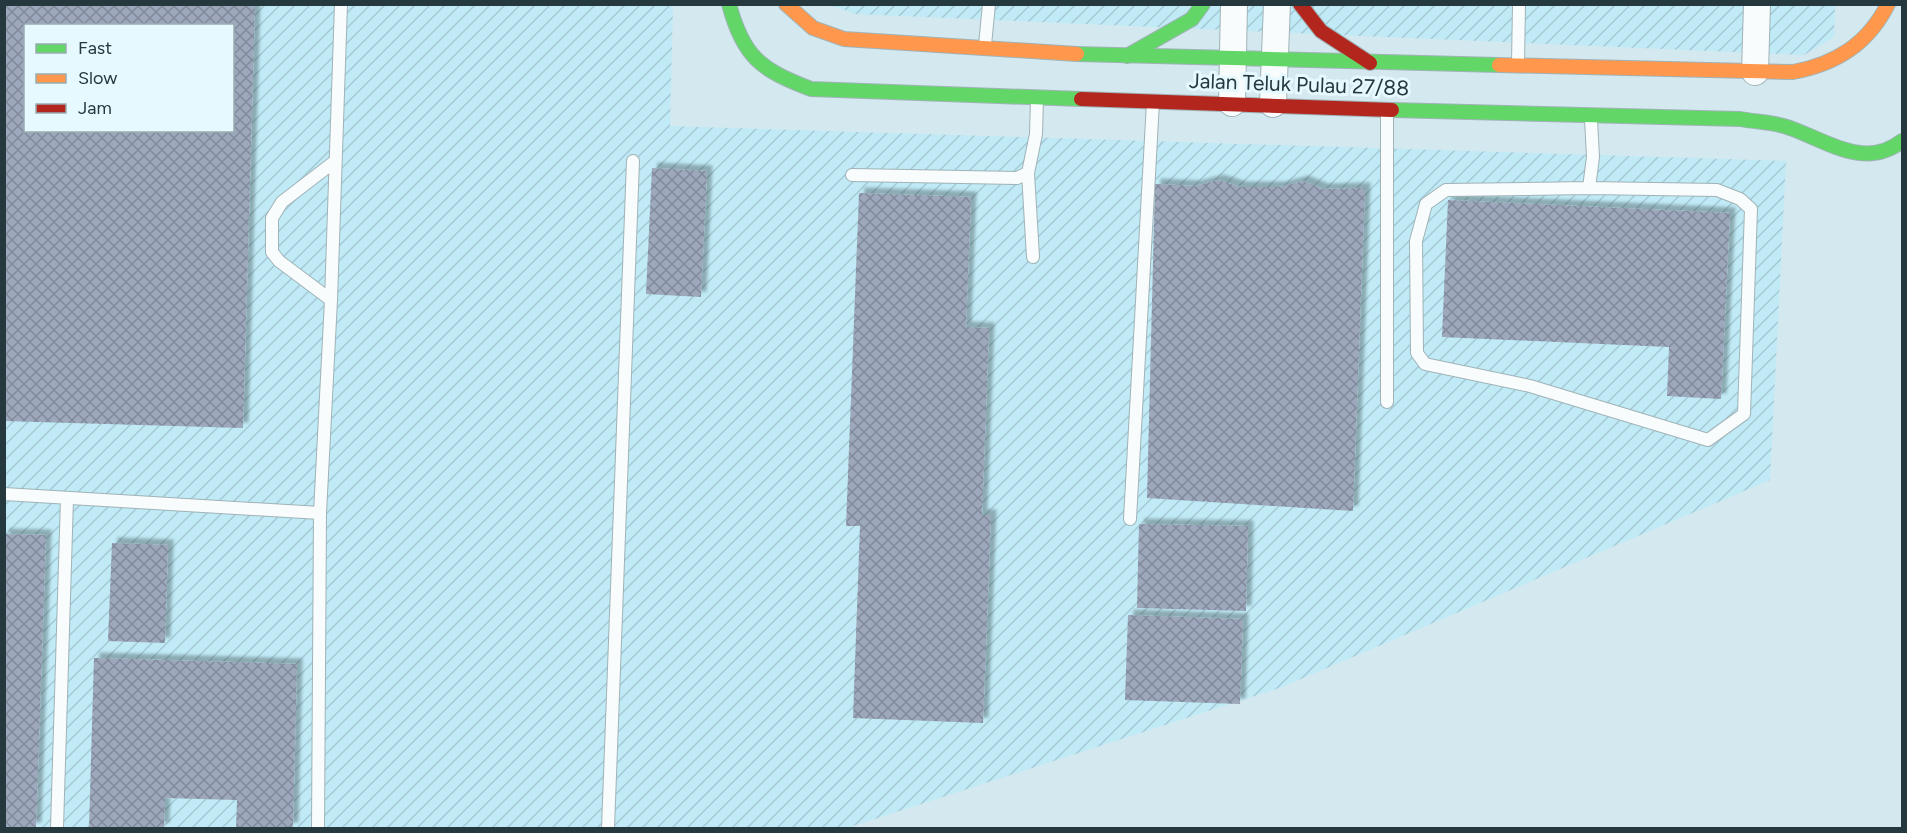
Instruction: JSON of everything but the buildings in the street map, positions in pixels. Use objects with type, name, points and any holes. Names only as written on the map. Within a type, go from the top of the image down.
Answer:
[{"type":"street","name":"Jalan Teluk Pulau 27/88","points":[[729,4],[736,34],[751,58],[777,76],[811,89],[1591,117],[1740,119],[1788,127],[1847,152],[1874,154],[1893,148],[1902,141]]},
{"type":"street","name":"Jalan Teluk Pulau 27/88","points":[[786,4],[813,28],[844,39],[1125,57],[1755,72],[1818,69],[1842,57],[1866,37],[1884,15],[1896,7]]},
{"type":"street","points":[[1125,57],[1192,19],[1203,4]]},
{"type":"street","points":[[1232,103],[1234,4]]},
{"type":"street","points":[[1274,104],[1277,4]]},
{"type":"street","points":[[1300,4],[1303,13],[1317,27],[1370,63]]},
{"type":"street","points":[[1755,72],[1757,4]]},
{"type":"lane","points":[[318,828],[320,513],[331,300],[340,4]]},
{"type":"lane","points":[[985,47],[989,4]]},
{"type":"lane","points":[[1518,66],[1520,4]]},
{"type":"lane","points":[[1033,257],[1028,173],[1036,134],[1036,98]]},
{"type":"lane","points":[[1130,519],[1153,100]]},
{"type":"lane","points":[[1387,108],[1387,402]]},
{"type":"lane","points":[[1589,188],[1593,157],[1591,117]]},
{"type":"lane","points":[[608,828],[633,161]]},
{"type":"lane","points":[[331,300],[279,261],[272,252],[272,218],[282,202],[334,162]]},
{"type":"lane","points":[[852,175],[1017,178],[1028,173]]},
{"type":"lane","points":[[1589,188],[1717,190],[1740,199],[1751,209],[1744,414],[1708,440],[1530,386],[1425,364],[1417,353],[1416,241],[1426,204],[1446,190],[1589,188]]},
{"type":"lane","points":[[4,494],[320,513]]},
{"type":"lane","points":[[57,828],[67,498]]},
{"type":"shaded area","points":[[5,5],[673,5],[670,126],[1786,161],[1770,480],[1282,687],[847,828],[5,828]]},
{"type":"shaded area","points":[[829,5],[1835,5],[1834,37],[1804,55],[856,14]]},
{"type":"traffic: fast","points":[[729,4],[741,37],[756,59],[779,75],[811,89],[1081,99]]},
{"type":"traffic: fast","points":[[1127,56],[1192,19],[1203,4]]},
{"type":"traffic: fast","points":[[1077,54],[1499,65]]},
{"type":"traffic: fast","points":[[1392,110],[1740,119],[1784,126],[1846,150],[1860,153],[1874,153],[1888,149],[1902,141]]},
{"type":"traffic: slow","points":[[786,4],[813,28],[844,39],[1077,54]]},
{"type":"traffic: slow","points":[[1499,65],[1793,72],[1823,64],[1849,50],[1871,30],[1888,4]]},
{"type":"traffic: jam","points":[[1300,4],[1321,31],[1370,63]]},
{"type":"traffic: jam","points":[[1081,99],[1392,110]]}]
